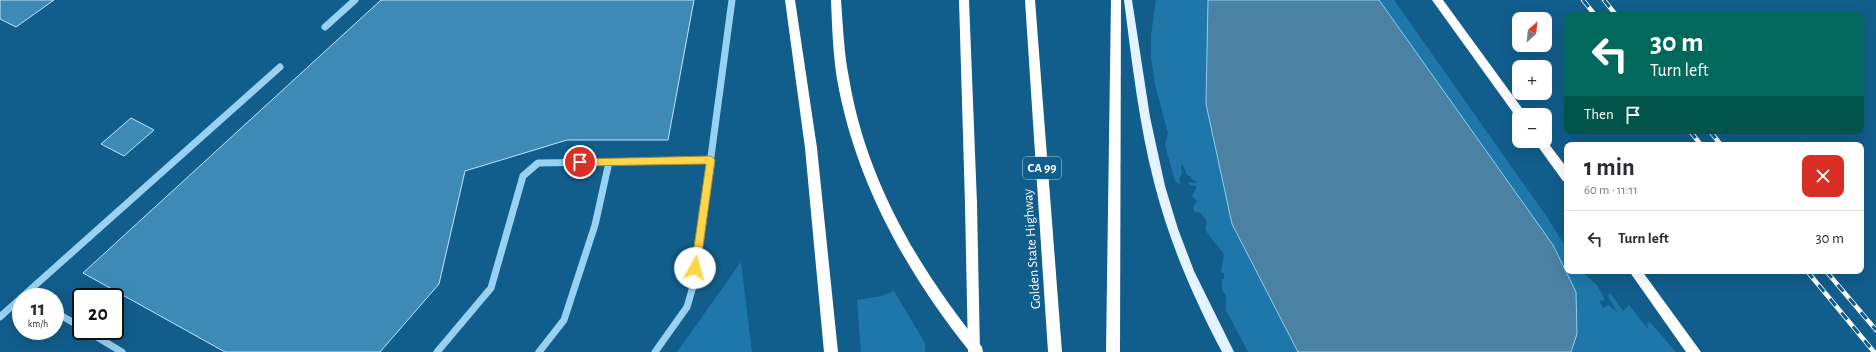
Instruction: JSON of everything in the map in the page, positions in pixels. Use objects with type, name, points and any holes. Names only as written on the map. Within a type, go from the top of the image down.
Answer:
[{"type":"highway","points":[[790,0],[811,148],[831,352]]},
{"type":"highway","points":[[836,0],[839,50],[850,111],[867,171],[876,192],[916,268],[937,300],[978,352]]},
{"type":"highway","points":[[964,0],[971,204],[974,352]]},
{"type":"highway","name":"Golden State Highway","points":[[1030,0],[1055,352]]},
{"type":"highway","points":[[1113,352],[1116,0]]},
{"type":"highway","points":[[1437,0],[1516,108]]},
{"type":"highway","points":[[1545,148],[1564,174]]},
{"type":"highway","points":[[1638,274],[1694,352]]},
{"type":"main road","points":[[1128,0],[1144,110],[1160,186],[1173,228],[1189,271],[1209,317],[1228,352]]},
{"type":"lane","points":[[325,27],[355,0]]},
{"type":"lane","points":[[655,352],[687,307],[694,283],[732,0]]},
{"type":"lane","points":[[35,288],[280,67]]},
{"type":"lane","points":[[437,352],[491,288],[523,176],[538,162],[711,160]]},
{"type":"lane","points":[[539,352],[564,320],[595,225],[609,162]]},
{"type":"lane","points":[[0,317],[12,307]]},
{"type":"lane","points":[[102,340],[122,352]]},
{"type":"shaded area","points":[[1156,0],[1208,0],[1206,104],[1232,224],[1298,352],[1248,352],[1226,310],[1226,296],[1222,290],[1222,279],[1224,279],[1224,274],[1221,272],[1224,254],[1205,230],[1207,221],[1200,213],[1195,212],[1193,208],[1197,201],[1192,196],[1197,186],[1190,185],[1188,182],[1198,183],[1190,178],[1192,177],[1187,175],[1182,163],[1181,169],[1184,172],[1180,171],[1182,173],[1179,179],[1181,185],[1175,181],[1165,145],[1168,133],[1155,85],[1151,58],[1151,35]]},
{"type":"shaded area","points":[[1208,0],[1379,0],[1553,245],[1564,267],[1564,274],[1567,274],[1576,292],[1577,334],[1571,352],[1298,352],[1232,224],[1206,104]]},
{"type":"shaded area","points":[[1379,0],[1394,0],[1547,217],[1564,244],[1564,274],[1584,274],[1597,285],[1605,300],[1599,301],[1603,308],[1608,305],[1617,312],[1608,296],[1610,293],[1623,311],[1629,305],[1648,329],[1647,323],[1650,322],[1676,352],[1571,352],[1577,334]]},
{"type":"shaded area","points":[[741,262],[752,352],[677,352]]},
{"type":"shaded area","points":[[894,291],[925,343],[925,352],[861,352],[857,300],[881,296]]},
{"type":"building","points":[[0,0],[54,0],[16,27],[0,19]]},
{"type":"building","points":[[381,0],[694,0],[668,140],[567,140],[465,171],[439,284],[380,352],[225,352],[124,296],[124,288],[110,288],[83,273]]},
{"type":"building","points":[[131,118],[154,130],[124,156],[101,144]]},
{"type":"railway","points":[[1583,0],[1593,12]]},
{"type":"railway","points":[[1604,0],[1614,12]]},
{"type":"railway","points":[[1692,134],[1699,142]]},
{"type":"railway","points":[[1712,134],[1719,142]]},
{"type":"railway","points":[[1809,274],[1874,352]]},
{"type":"railway","points":[[1829,274],[1876,330]]},
{"type":"route","points":[[580,162],[711,160],[695,268]]}]
